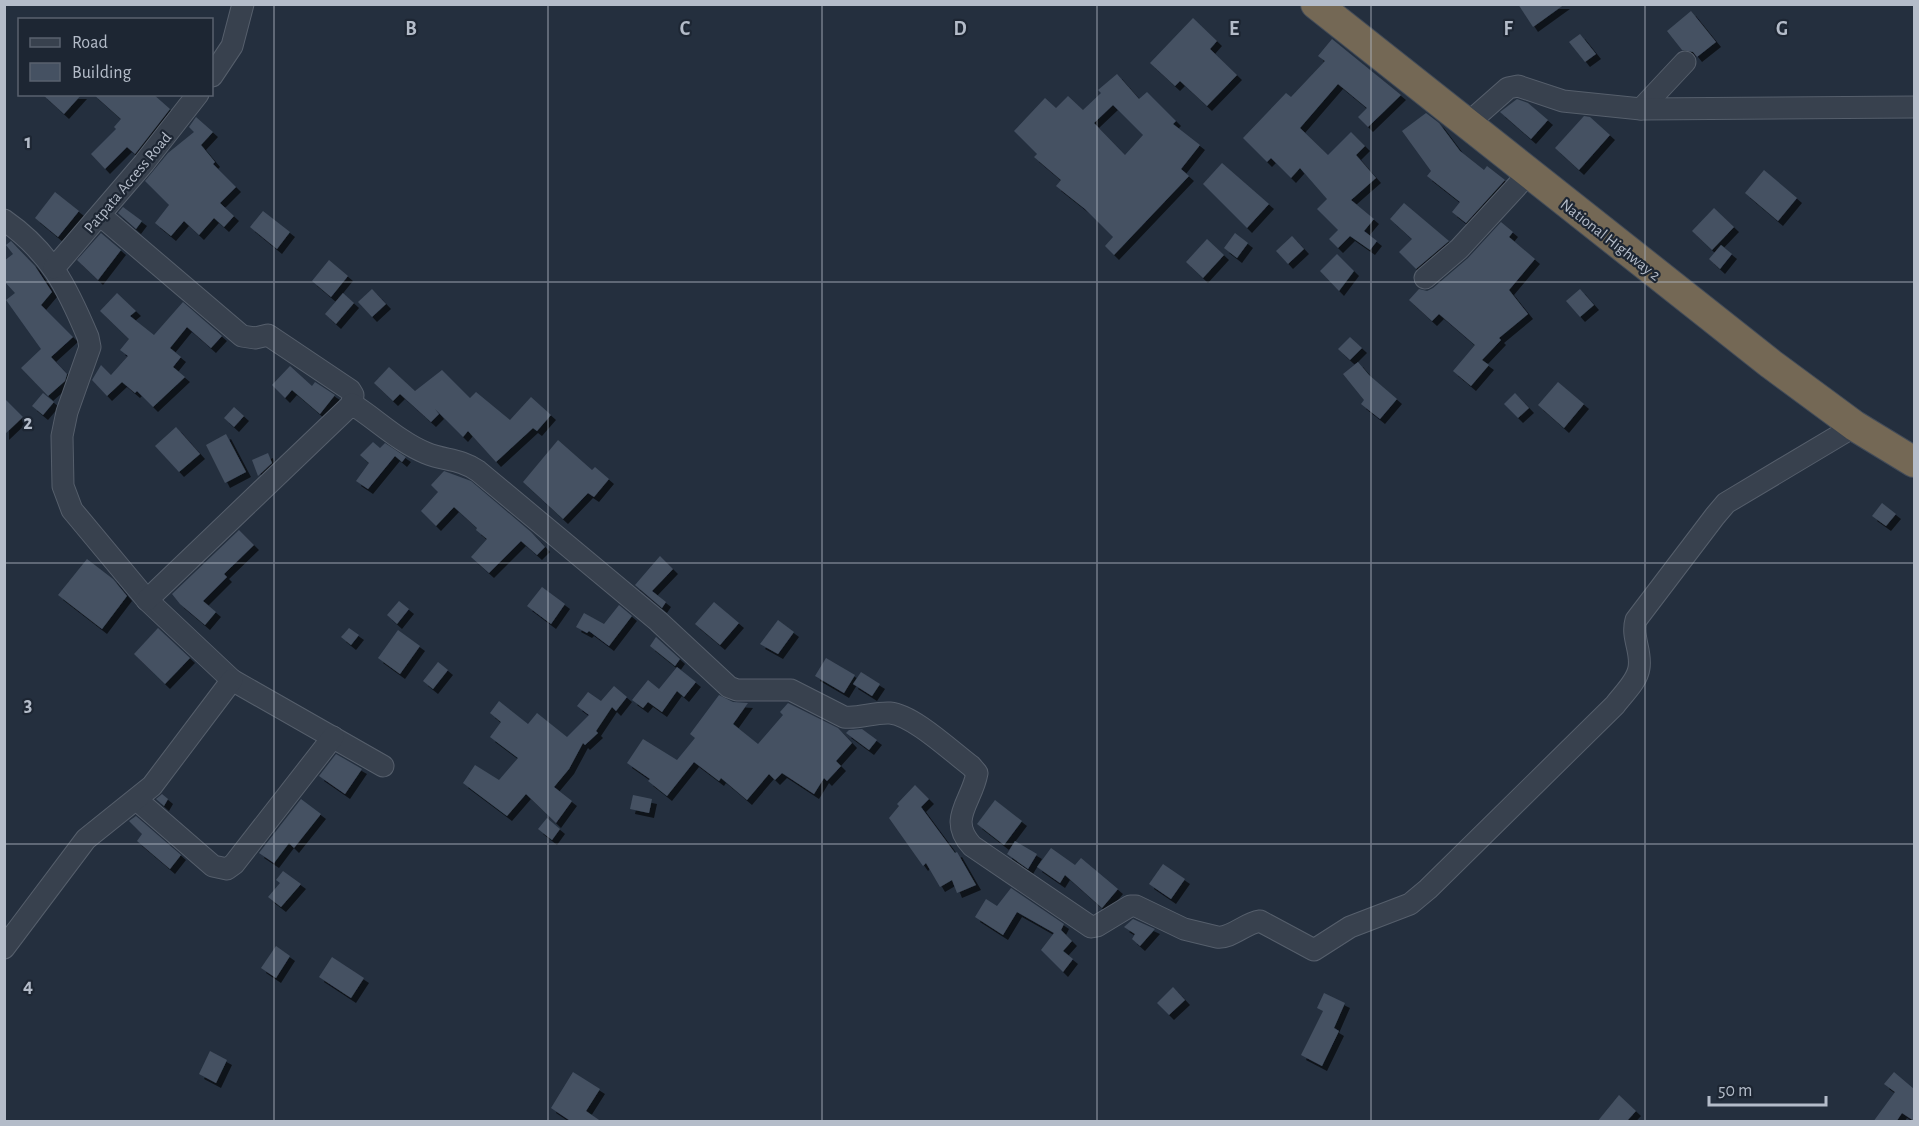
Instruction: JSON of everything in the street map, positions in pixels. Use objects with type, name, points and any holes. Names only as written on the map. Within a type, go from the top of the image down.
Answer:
[{"type":"highway","name":"National Highway 2","points":[[1316,4],[1770,364],[1855,426],[1914,462]]},
{"type":"street","points":[[213,74],[232,46],[243,4]]},
{"type":"street","points":[[1641,109],[1685,62]]},
{"type":"street","points":[[1466,125],[1513,86],[1524,87],[1563,101],[1641,109],[1914,107]]},
{"type":"street","name":"Patpata Access Road","points":[[54,268],[144,163],[196,96]]},
{"type":"street","points":[[1425,279],[1459,249],[1528,174]]},
{"type":"street","points":[[100,215],[234,330],[248,338],[268,335],[283,343],[350,390],[353,395],[352,404],[147,600]]},
{"type":"street","points":[[4,220],[35,244],[54,268],[83,324],[90,347],[62,436],[63,486],[72,510],[147,600],[232,680],[382,766]]},
{"type":"street","points":[[352,404],[414,448],[427,454],[456,459],[478,471],[658,621],[729,687],[737,690],[791,690],[843,717],[853,718],[879,713],[904,716],[978,773],[963,810],[960,829],[972,846],[1091,927],[1130,906],[1136,906],[1184,929],[1222,938],[1251,922],[1260,921],[1314,950],[1350,927],[1410,904],[1481,838],[1615,705],[1630,686],[1640,665],[1633,630],[1635,620],[1714,516],[1726,503],[1855,426]]},
{"type":"street","points":[[4,948],[86,839],[152,786],[232,680]]},
{"type":"street","points":[[136,800],[213,866],[227,869],[234,864],[333,737]]},
{"type":"building","points":[[1518,4],[1565,4],[1533,27]]},
{"type":"building","points":[[1691,11],[1716,42],[1697,57],[1693,52],[1682,50],[1667,31]]},
{"type":"building","points":[[1193,18],[1217,41],[1210,49],[1237,75],[1207,106],[1180,81],[1175,86],[1150,63]]},
{"type":"building","points":[[1580,34],[1596,54],[1585,62],[1569,42]]},
{"type":"building","points":[[1332,39],[1401,95],[1368,127],[1358,117],[1367,108],[1338,84],[1300,128],[1328,155],[1351,132],[1365,146],[1356,155],[1376,178],[1351,200],[1374,219],[1364,231],[1377,241],[1370,250],[1350,236],[1338,248],[1329,239],[1338,230],[1317,209],[1327,199],[1300,168],[1291,178],[1271,158],[1267,162],[1243,138],[1286,93],[1291,97],[1325,61],[1318,56]]},
{"type":"building","points":[[1117,74],[1139,99],[1147,92],[1176,121],[1173,124],[1200,145],[1181,169],[1189,176],[1114,255],[1105,246],[1113,237],[1085,209],[1056,186],[1061,180],[1034,157],[1037,154],[1014,131],[1045,98],[1056,108],[1068,96],[1083,110],[1101,93],[1098,90]],"holes":[[[1113,105],[1143,135],[1125,155],[1094,123]]]},
{"type":"building","points":[[44,96],[80,96],[64,114]]},
{"type":"building","points":[[95,96],[155,96],[170,109],[135,154],[127,147],[105,169],[91,154],[116,129],[114,127],[121,119]]},
{"type":"building","points":[[1517,99],[1528,103],[1548,120],[1531,139],[1500,112]]},
{"type":"building","points":[[1426,113],[1439,123],[1460,151],[1484,170],[1487,166],[1505,180],[1466,223],[1452,212],[1460,202],[1427,176],[1431,171],[1402,131]]},
{"type":"building","points":[[1584,116],[1590,117],[1610,135],[1579,170],[1555,148]]},
{"type":"building","points":[[196,117],[213,132],[201,145],[215,162],[213,164],[236,187],[220,203],[234,216],[224,227],[214,218],[199,235],[184,221],[171,236],[155,223],[169,205],[145,181],[168,153],[194,132],[189,127]]},
{"type":"building","points":[[1222,163],[1269,204],[1247,228],[1203,184]]},
{"type":"building","points":[[1764,170],[1797,198],[1778,221],[1745,193]]},
{"type":"building","points":[[55,192],[79,211],[58,237],[35,218]]},
{"type":"building","points":[[1404,203],[1449,241],[1416,269],[1399,252],[1412,239],[1390,219]]},
{"type":"building","points":[[123,207],[142,221],[136,229],[118,213]]},
{"type":"building","points":[[1714,208],[1734,227],[1712,250],[1692,231]]},
{"type":"building","points":[[263,211],[290,232],[277,249],[250,227]]},
{"type":"building","points":[[1501,222],[1513,232],[1509,237],[1535,259],[1509,290],[1528,314],[1499,338],[1501,340],[1482,360],[1489,365],[1471,386],[1453,371],[1475,345],[1439,314],[1432,321],[1409,300],[1419,289],[1427,291],[1433,288],[1468,258]]},
{"type":"building","points":[[101,233],[121,250],[98,280],[77,260]]},
{"type":"building","points":[[1235,233],[1248,243],[1237,258],[1224,248]]},
{"type":"building","points":[[1292,236],[1304,249],[1288,264],[1276,251]]},
{"type":"building","points":[[1207,239],[1224,255],[1203,278],[1186,262]]},
{"type":"building","points":[[11,241],[35,266],[52,292],[41,305],[73,337],[51,357],[67,374],[65,381],[48,396],[21,368],[41,349],[6,300],[15,293],[4,281],[4,261],[13,254],[6,245]]},
{"type":"building","points":[[1721,245],[1732,254],[1720,269],[1709,259]]},
{"type":"building","points":[[1337,254],[1354,271],[1339,291],[1320,271]]},
{"type":"building","points":[[329,260],[348,276],[331,297],[312,281]]},
{"type":"building","points":[[372,289],[386,304],[372,317],[358,302]]},
{"type":"building","points":[[1580,289],[1594,305],[1580,317],[1566,301]]},
{"type":"building","points":[[117,293],[136,311],[130,316],[154,335],[183,302],[222,336],[211,348],[187,327],[170,348],[181,357],[173,367],[185,377],[153,407],[137,391],[135,393],[122,382],[107,396],[92,380],[101,365],[111,375],[128,356],[120,350],[129,339],[100,311]]},
{"type":"building","points":[[343,293],[354,303],[336,324],[325,314]]},
{"type":"building","points":[[1350,337],[1362,348],[1350,360],[1338,349]]},
{"type":"building","points":[[1358,362],[1369,375],[1397,399],[1380,419],[1361,404],[1364,400],[1343,374]]},
{"type":"building","points":[[290,366],[312,386],[315,382],[335,395],[320,414],[292,390],[285,398],[272,385]]},
{"type":"building","points":[[389,367],[415,391],[442,370],[470,398],[476,392],[510,420],[531,397],[551,415],[537,431],[533,428],[496,462],[468,431],[463,437],[435,409],[439,414],[431,422],[400,394],[393,401],[374,383]]},
{"type":"building","points":[[1558,382],[1584,404],[1564,428],[1538,405]]},
{"type":"building","points":[[43,393],[54,402],[43,415],[32,406]]},
{"type":"building","points":[[1515,393],[1529,408],[1518,418],[1504,404]]},
{"type":"building","points":[[4,398],[23,417],[4,435]]},
{"type":"building","points":[[234,407],[244,416],[234,427],[224,418]]},
{"type":"building","points":[[176,427],[200,454],[179,472],[155,446]]},
{"type":"building","points":[[226,434],[246,472],[225,483],[206,445]]},
{"type":"building","points":[[558,440],[592,470],[595,467],[609,479],[594,497],[588,493],[563,519],[523,482]]},
{"type":"building","points":[[373,442],[380,448],[385,443],[406,457],[402,462],[395,456],[368,489],[356,481],[369,463],[360,455]]},
{"type":"building","points":[[268,453],[272,463],[258,476],[252,460]]},
{"type":"building","points":[[444,471],[471,481],[531,532],[545,547],[537,555],[521,541],[489,573],[471,557],[487,539],[454,507],[436,526],[421,511],[438,492],[431,485]]},
{"type":"building","points":[[1882,503],[1896,514],[1886,526],[1872,516]]},
{"type":"building","points":[[239,530],[254,545],[224,574],[227,577],[203,601],[216,612],[205,625],[180,604],[172,594]]},
{"type":"building","points":[[660,556],[673,569],[652,591],[666,602],[662,608],[635,585]]},
{"type":"building","points":[[87,559],[113,579],[127,596],[102,629],[58,595]]},
{"type":"building","points":[[542,587],[565,604],[551,624],[527,606]]},
{"type":"building","points":[[399,601],[409,609],[397,624],[387,615]]},
{"type":"building","points":[[714,602],[739,623],[720,645],[695,624]]},
{"type":"building","points":[[619,605],[632,616],[609,646],[589,631],[587,633],[576,627],[584,613],[604,624]]},
{"type":"building","points":[[778,620],[794,632],[778,654],[760,644]]},
{"type":"building","points":[[158,628],[190,658],[165,684],[134,654]]},
{"type":"building","points":[[349,628],[359,635],[351,645],[341,637]]},
{"type":"building","points":[[398,630],[420,646],[400,674],[378,658]]},
{"type":"building","points":[[656,637],[680,659],[675,666],[650,646]]},
{"type":"building","points":[[826,658],[855,675],[844,693],[815,676]]},
{"type":"building","points":[[438,662],[448,670],[433,689],[423,681]]},
{"type":"building","points":[[677,667],[696,682],[684,697],[677,691],[662,712],[648,702],[643,708],[632,700],[648,680],[659,689]]},
{"type":"building","points":[[861,672],[880,684],[872,696],[853,684]]},
{"type":"building","points":[[614,686],[627,697],[616,711],[612,707],[596,731],[598,733],[585,745],[583,743],[569,769],[554,787],[572,801],[556,823],[526,794],[507,816],[463,783],[475,765],[499,780],[518,758],[490,737],[501,722],[490,713],[499,701],[528,724],[537,713],[567,737],[589,715],[577,706],[588,692],[601,701]]},
{"type":"building","points":[[719,695],[733,702],[748,703],[733,724],[758,744],[783,715],[780,712],[788,703],[838,728],[852,743],[836,761],[841,766],[827,781],[824,778],[814,794],[782,773],[775,780],[769,774],[747,800],[721,778],[719,781],[694,762],[667,796],[648,781],[650,779],[627,763],[643,739],[677,760],[695,738],[690,734]]},
{"type":"building","points":[[862,729],[877,740],[869,750],[846,733],[849,730]]},
{"type":"building","points":[[336,754],[362,769],[345,794],[319,776]]},
{"type":"building","points":[[915,785],[929,799],[921,807],[955,853],[957,852],[976,885],[957,893],[952,880],[940,887],[926,863],[923,866],[889,818],[899,806],[897,804]]},
{"type":"building","points":[[162,794],[168,799],[164,806],[156,799]]},
{"type":"building","points":[[633,795],[652,799],[649,813],[630,809]]},
{"type":"building","points":[[301,799],[321,814],[294,848],[289,843],[274,863],[259,853]]},
{"type":"building","points":[[995,800],[1022,821],[1004,845],[977,824]]},
{"type":"building","points":[[136,816],[181,855],[170,869],[137,841],[142,834],[129,821]]},
{"type":"building","points":[[547,818],[560,829],[552,840],[538,829]]},
{"type":"building","points":[[1015,841],[1037,854],[1028,869],[1007,854]]},
{"type":"building","points":[[1051,848],[1075,865],[1081,858],[1118,889],[1102,908],[1065,875],[1060,883],[1037,867]]},
{"type":"building","points":[[1163,864],[1185,879],[1171,899],[1149,884]]},
{"type":"building","points":[[283,871],[301,884],[281,907],[268,897],[280,883],[276,880]]},
{"type":"building","points":[[1011,888],[1064,924],[1061,930],[1072,941],[1063,951],[1073,959],[1063,972],[1041,950],[1054,933],[1017,912],[1003,935],[975,917],[986,899],[997,906]]},
{"type":"building","points":[[1133,919],[1155,929],[1140,946],[1132,939],[1135,934],[1124,927]]},
{"type":"building","points":[[276,946],[290,956],[276,978],[261,968]]},
{"type":"building","points":[[332,957],[364,978],[351,998],[319,977]]},
{"type":"building","points":[[1173,987],[1185,1000],[1169,1015],[1157,1003]]},
{"type":"building","points":[[1324,993],[1345,1003],[1334,1028],[1339,1031],[1322,1066],[1301,1055],[1323,1011],[1317,1008]]},
{"type":"building","points":[[210,1051],[227,1060],[216,1083],[199,1074]]},
{"type":"building","points":[[573,1072],[600,1089],[586,1111],[602,1122],[572,1122],[551,1108]]},
{"type":"building","points":[[1894,1072],[1914,1089],[1914,1121],[1902,1113],[1896,1122],[1873,1122],[1895,1092],[1884,1084]]},
{"type":"building","points":[[1619,1095],[1636,1111],[1626,1122],[1597,1122]]}]
